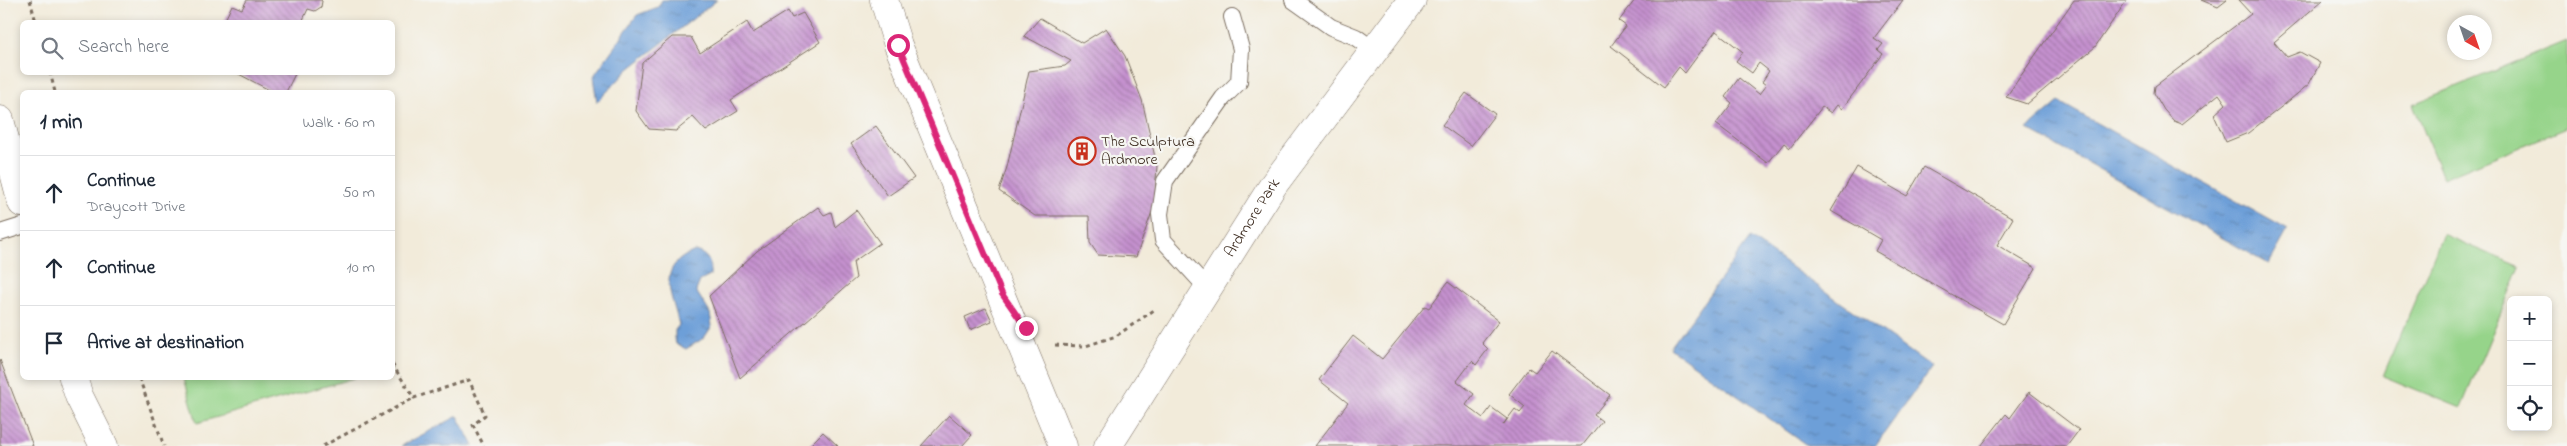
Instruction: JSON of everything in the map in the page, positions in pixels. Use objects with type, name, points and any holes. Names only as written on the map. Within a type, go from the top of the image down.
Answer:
[{"type":"street","points":[[884,0],[898,45],[1063,446]]},
{"type":"street","name":"Ardmore Park","points":[[1108,446],[1274,184],[1412,0]]},
{"type":"street","points":[[0,120],[20,195]]},
{"type":"street","points":[[73,380],[104,446]]},
{"type":"lane","points":[[1293,0],[1332,26],[1356,36],[1374,50]]},
{"type":"lane","points":[[1208,288],[1163,240],[1160,214],[1165,181],[1223,98],[1239,82],[1241,49],[1232,17]]},
{"type":"lane","points":[[0,233],[20,227]]},
{"type":"path","points":[[30,0],[35,20]]},
{"type":"path","points":[[51,75],[54,90]]},
{"type":"path","points":[[1050,345],[1086,346],[1116,336],[1156,308]]},
{"type":"path","points":[[395,369],[414,398]]},
{"type":"path","points":[[140,380],[164,446]]},
{"type":"path","points":[[324,446],[414,398],[468,380],[485,415],[473,425],[484,446]]},
{"type":"green space","points":[[2567,41],[2567,127],[2443,178],[2413,104]]},
{"type":"green space","points":[[2443,234],[2520,267],[2461,408],[2383,376]]},
{"type":"green space","points":[[185,380],[347,380],[197,423]]},
{"type":"water","points":[[662,0],[717,0],[629,69],[597,102],[593,77],[637,15],[658,7]]},
{"type":"water","points":[[2059,102],[2288,230],[2269,264],[2027,129]]},
{"type":"water","points":[[1750,238],[1932,367],[1875,446],[1808,446],[1670,348]]},
{"type":"water","points":[[695,251],[706,257],[710,267],[710,276],[700,281],[696,291],[710,313],[712,326],[704,338],[686,349],[675,343],[675,330],[679,325],[669,282],[670,273],[674,265]]},
{"type":"water","points":[[458,416],[474,446],[401,446]]},
{"type":"building","points":[[247,0],[322,1],[321,7],[315,11],[308,9],[303,20],[225,20],[232,5],[242,9]]},
{"type":"building","points":[[1635,0],[1903,0],[1874,38],[1883,44],[1878,50],[1883,54],[1842,109],[1837,105],[1831,113],[1822,107],[1790,148],[1784,143],[1768,163],[1716,124],[1732,103],[1725,97],[1739,78],[1759,94],[1766,85],[1762,82],[1769,71],[1759,63],[1752,73],[1736,61],[1743,52],[1716,31],[1685,73],[1679,67],[1664,87],[1611,46],[1626,26],[1619,21]]},
{"type":"building","points":[[2074,0],[2127,0],[2095,47],[2027,104],[2006,97]]},
{"type":"building","points":[[2201,0],[2227,0],[2218,7]]},
{"type":"building","points":[[2238,0],[2323,0],[2274,42],[2287,57],[2300,52],[2320,63],[2309,84],[2248,133],[2226,142],[2214,115],[2226,104],[2219,94],[2182,124],[2174,121],[2164,110],[2154,93],[2155,86],[2251,14]]},
{"type":"building","points":[[788,11],[792,18],[803,13],[820,42],[731,100],[738,111],[706,131],[693,117],[676,131],[649,129],[636,111],[642,63],[672,37],[691,37],[700,53],[747,22],[753,33]]},
{"type":"building","name":"The Sculptura Ardmore","points":[[1040,18],[1082,43],[1106,28],[1125,56],[1142,100],[1157,166],[1154,206],[1136,257],[1098,255],[1090,243],[1089,216],[1035,216],[999,191],[1007,167],[1029,71],[1065,66],[1071,61],[1024,36]]},
{"type":"building","points":[[241,75],[294,75],[287,90],[269,90]]},
{"type":"building","points":[[1466,93],[1495,114],[1471,146],[1442,125]]},
{"type":"building","points":[[876,126],[914,178],[888,196],[851,144]]},
{"type":"building","points":[[1857,167],[1907,196],[1924,167],[2013,218],[1997,245],[2036,268],[2003,324],[1875,251],[1881,240],[1831,211]]},
{"type":"building","points":[[818,207],[824,215],[831,212],[835,227],[856,210],[880,243],[853,262],[856,278],[740,378],[709,296],[757,251]]},
{"type":"building","points":[[1448,282],[1499,321],[1482,343],[1488,349],[1476,365],[1472,361],[1457,381],[1474,394],[1466,405],[1483,418],[1491,407],[1507,419],[1503,425],[1515,409],[1520,413],[1525,407],[1509,394],[1529,368],[1535,372],[1552,351],[1610,395],[1594,415],[1602,421],[1582,446],[1315,446],[1348,403],[1319,380],[1353,336],[1382,359],[1425,306],[1429,308]]},
{"type":"building","points":[[986,308],[992,321],[970,330],[965,317]]},
{"type":"building","points":[[0,360],[33,446],[0,446]]},
{"type":"building","points":[[2029,392],[2079,430],[2067,446],[1981,446],[2006,414],[2010,418]]},
{"type":"building","points":[[949,415],[972,435],[962,446],[921,446]]},
{"type":"building","points":[[823,432],[838,446],[809,446]]},
{"type":"place","name":"The Sculptura Ardmore","points":[[1082,151]]},
{"type":"route","points":[[898,45],[1002,294],[1026,328]]}]
